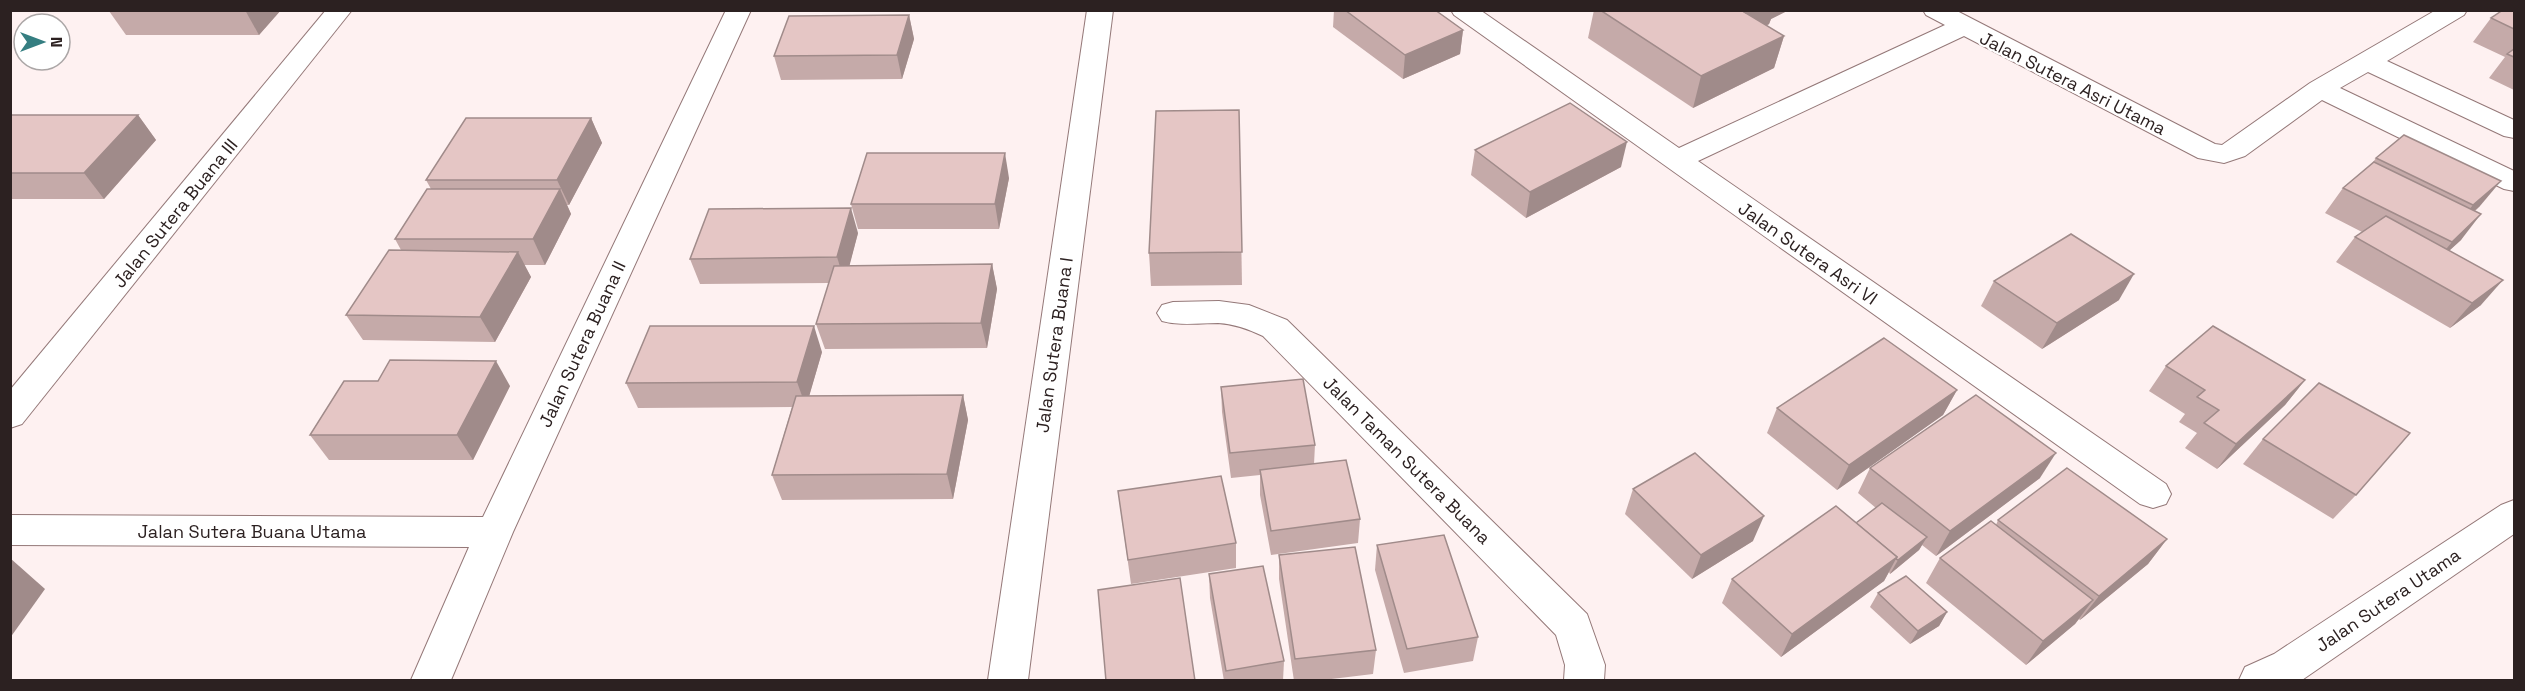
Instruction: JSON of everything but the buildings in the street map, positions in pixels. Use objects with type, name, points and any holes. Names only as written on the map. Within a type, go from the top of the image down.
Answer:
[{"type":"street","name":"Jalan Sutera Buana III","points":[[10,415],[340,10]]},
{"type":"street","name":"Jalan Sutera Buana II","points":[[431,681],[494,532],[739,10]]},
{"type":"street","name":"Jalan Sutera Buana I","points":[[1008,681],[1100,10]]},
{"type":"street","name":"Jalan Sutera Asri VI","points":[[1463,10],[2153,494]]},
{"type":"street","points":[[1935,10],[1964,26]]},
{"type":"street","name":"Jalan Sutera Asri Utama","points":[[1676,160],[1964,26],[2208,152],[2235,150],[2320,89],[2455,10]]},
{"type":"street","points":[[2365,61],[2514,130]]},
{"type":"street","points":[[2320,89],[2514,182]]},
{"type":"street","name":"Jalan Taman Sutera Buana","points":[[1173,313],[1219,312],[1249,316],[1275,328],[1573,626],[1585,666],[1584,681]]},
{"type":"street","name":"Jalan Sutera Utama","points":[[2259,681],[2288,667],[2514,515]]},
{"type":"street","name":"Jalan Sutera Buana Utama","points":[[10,530],[494,532]]}]
